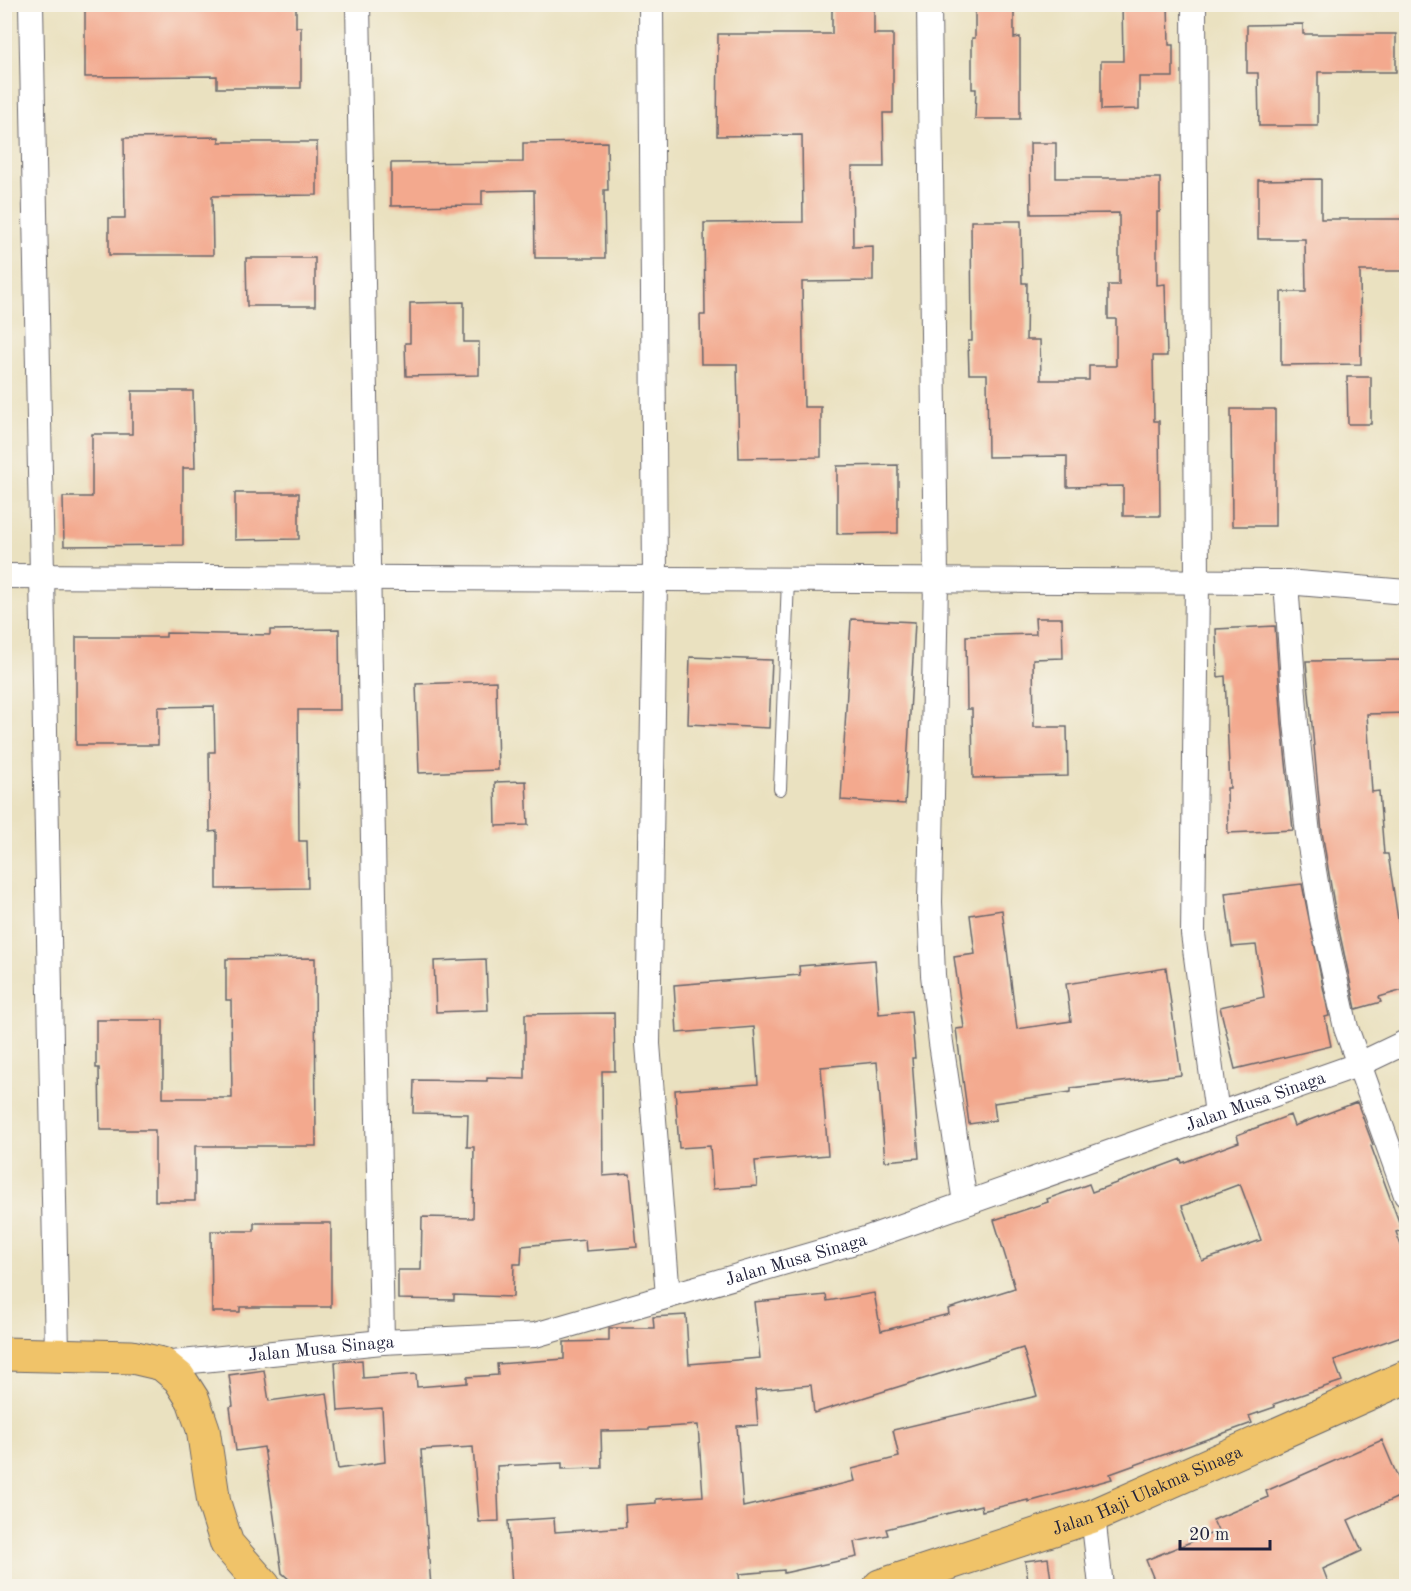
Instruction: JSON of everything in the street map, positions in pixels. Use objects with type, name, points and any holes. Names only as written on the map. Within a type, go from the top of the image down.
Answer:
[{"type":"main road","points":[[4,1354],[132,1357],[162,1364],[179,1378],[193,1400],[202,1429],[214,1503],[227,1544],[264,1587]]},
{"type":"main road","name":"Jalan Haji Ulakma Sinaga","points":[[880,1587],[1093,1516],[1407,1377]]},
{"type":"street","points":[[31,4],[57,1354]]},
{"type":"street","points":[[358,4],[382,1342]]},
{"type":"street","points":[[651,4],[655,579],[648,1044],[668,1296]]},
{"type":"street","points":[[929,4],[936,580],[930,902],[933,975],[965,1203]]},
{"type":"street","points":[[1194,4],[1197,582],[1193,934],[1217,1114]]},
{"type":"street","points":[[4,576],[1286,582],[1407,592]]},
{"type":"street","points":[[1286,582],[1296,723],[1308,834],[1322,919],[1346,1028],[1407,1195]]},
{"type":"street","name":"Jalan Musa Sinaga","points":[[162,1364],[382,1342],[535,1335],[865,1239],[1360,1064],[1407,1042]]},
{"type":"street","points":[[1093,1516],[1101,1587]]},
{"type":"lane","points":[[780,789],[788,579]]},
{"type":"building","points":[[85,4],[296,4],[296,27],[301,27],[301,88],[217,88],[217,76],[85,77]]},
{"type":"building","points":[[832,4],[874,4],[874,34],[893,34],[893,113],[883,113],[884,167],[852,167],[853,247],[873,246],[873,281],[802,282],[804,407],[821,407],[821,457],[739,458],[737,364],[701,364],[700,315],[705,315],[704,223],[803,222],[802,135],[717,136],[718,34],[832,34]]},
{"type":"building","points":[[975,4],[1014,4],[1014,38],[1020,37],[1020,119],[975,119],[976,89],[972,89],[972,38],[975,38]]},
{"type":"building","points":[[1122,4],[1168,4],[1169,45],[1173,45],[1173,77],[1139,77],[1139,109],[1101,110],[1101,61],[1123,61]]},
{"type":"building","points":[[1303,24],[1303,34],[1396,34],[1396,72],[1318,72],[1318,126],[1259,126],[1258,73],[1247,73],[1247,25]]},
{"type":"building","points":[[219,137],[219,142],[317,142],[317,195],[212,196],[213,255],[109,255],[109,218],[125,218],[124,138]]},
{"type":"building","points":[[607,142],[608,190],[604,190],[605,258],[535,258],[534,190],[482,191],[482,205],[391,206],[391,163],[523,162],[523,143]]},
{"type":"building","points":[[1030,143],[1056,143],[1056,178],[1160,178],[1160,212],[1157,212],[1157,285],[1165,284],[1167,356],[1153,356],[1154,421],[1159,421],[1160,516],[1123,516],[1123,486],[1067,487],[1067,456],[988,457],[987,374],[969,374],[968,341],[972,341],[971,221],[1021,221],[1022,283],[1027,283],[1026,340],[1040,340],[1041,380],[1089,380],[1089,366],[1116,366],[1116,319],[1108,319],[1108,285],[1119,285],[1119,213],[1031,214]]},
{"type":"building","points":[[1321,179],[1321,219],[1407,219],[1407,271],[1360,271],[1361,364],[1281,365],[1281,292],[1306,292],[1305,239],[1258,239],[1258,180]]},
{"type":"building","points":[[246,258],[315,258],[315,306],[247,306]]},
{"type":"building","points":[[464,302],[464,342],[479,342],[479,375],[406,376],[405,343],[410,343],[410,303]]},
{"type":"building","points":[[1347,377],[1371,377],[1371,424],[1348,424]]},
{"type":"building","points":[[132,391],[193,391],[195,468],[183,468],[183,545],[64,546],[63,497],[92,497],[92,434],[132,434]]},
{"type":"building","points":[[1231,409],[1275,409],[1275,526],[1232,526]]},
{"type":"building","points":[[898,465],[898,533],[837,534],[837,466]]},
{"type":"building","points":[[235,493],[299,493],[299,539],[235,540]]},
{"type":"building","points":[[1035,618],[1062,618],[1063,658],[1033,659],[1034,727],[1067,727],[1068,776],[973,778],[972,709],[967,709],[966,636],[1036,634]]},
{"type":"building","points":[[851,619],[915,622],[905,804],[841,800]]},
{"type":"building","points":[[1275,626],[1293,830],[1228,833],[1227,788],[1230,788],[1225,676],[1218,677],[1216,629]]},
{"type":"building","points":[[339,629],[340,710],[298,710],[299,841],[307,841],[308,888],[217,889],[217,831],[210,832],[209,752],[215,752],[214,706],[158,707],[158,745],[76,745],[76,637],[166,637],[166,633],[270,635],[270,630]]},
{"type":"building","points":[[690,657],[772,660],[769,728],[688,724]]},
{"type":"building","points":[[1407,660],[1407,713],[1367,714],[1372,792],[1379,791],[1384,854],[1388,854],[1401,939],[1407,938],[1407,989],[1379,997],[1381,1002],[1356,1009],[1336,916],[1322,832],[1306,661]]},
{"type":"building","points":[[496,681],[498,770],[419,773],[416,684]]},
{"type":"building","points":[[526,781],[528,825],[496,826],[495,782]]},
{"type":"building","points":[[1302,884],[1329,1016],[1325,1017],[1331,1046],[1235,1069],[1220,1007],[1264,997],[1256,945],[1232,947],[1225,893]]},
{"type":"building","points":[[1002,910],[1017,1029],[1071,1021],[1066,984],[1166,968],[1181,1075],[1071,1088],[1071,1092],[994,1103],[996,1120],[969,1124],[956,1029],[964,1028],[954,957],[975,954],[970,915]]},
{"type":"building","points":[[315,958],[316,1146],[195,1146],[195,1201],[155,1201],[155,1130],[100,1130],[96,1020],[163,1020],[163,1098],[232,1098],[231,1000],[226,1000],[226,959]]},
{"type":"building","points":[[486,959],[488,1010],[436,1012],[434,961]]},
{"type":"building","points":[[875,960],[879,1014],[911,1011],[919,1158],[885,1161],[877,1062],[821,1067],[828,1155],[755,1161],[757,1186],[713,1189],[710,1146],[679,1148],[675,1090],[758,1084],[754,1027],[677,1033],[674,985],[800,975],[799,966]]},
{"type":"building","points":[[614,1013],[615,1071],[602,1071],[603,1176],[630,1174],[637,1247],[586,1251],[585,1240],[522,1246],[521,1264],[514,1264],[513,1297],[454,1295],[454,1300],[398,1299],[398,1270],[421,1270],[422,1217],[473,1218],[474,1147],[467,1147],[468,1114],[413,1113],[414,1080],[525,1079],[525,1014]]},
{"type":"building","points":[[1357,1102],[1402,1230],[1396,1232],[1407,1261],[1407,1334],[1334,1360],[1342,1381],[1274,1404],[1275,1407],[1249,1416],[1252,1423],[1110,1474],[1112,1479],[1028,1502],[1028,1500],[982,1511],[981,1505],[886,1529],[888,1535],[854,1542],[857,1557],[784,1573],[784,1570],[739,1574],[740,1584],[708,1587],[512,1587],[508,1521],[554,1518],[555,1532],[626,1527],[625,1505],[656,1503],[656,1499],[703,1496],[698,1425],[649,1428],[649,1430],[601,1431],[602,1468],[562,1469],[562,1463],[497,1466],[499,1521],[479,1522],[473,1447],[421,1450],[431,1587],[298,1587],[282,1573],[264,1447],[236,1451],[230,1407],[233,1406],[229,1375],[264,1370],[269,1401],[327,1393],[338,1469],[385,1462],[382,1408],[338,1411],[335,1362],[362,1360],[363,1378],[416,1374],[417,1387],[467,1383],[467,1377],[498,1375],[497,1364],[564,1359],[564,1342],[609,1341],[609,1328],[654,1328],[653,1317],[686,1315],[689,1364],[760,1358],[754,1302],[826,1295],[827,1301],[874,1293],[881,1331],[949,1314],[948,1309],[1015,1288],[994,1220],[1048,1202],[1047,1199],[1089,1184],[1092,1192],[1181,1159],[1182,1163],[1239,1142],[1237,1135],[1290,1115],[1294,1126]],"holes":[[[1240,1184],[1261,1240],[1202,1261],[1182,1206]],[[1023,1348],[1037,1396],[893,1430],[899,1457],[852,1469],[855,1481],[743,1507],[737,1426],[758,1425],[755,1390],[811,1385],[814,1413]]]},
{"type":"building","points":[[254,1223],[331,1223],[331,1307],[240,1307],[240,1312],[212,1312],[211,1231],[254,1231]]},
{"type":"building","points":[[1382,1440],[1405,1494],[1348,1520],[1362,1551],[1323,1569],[1330,1587],[1157,1587],[1146,1560],[1218,1531],[1213,1520],[1268,1497],[1266,1491]]},
{"type":"building","points":[[1048,1558],[1052,1587],[1029,1587],[1025,1561]]}]
